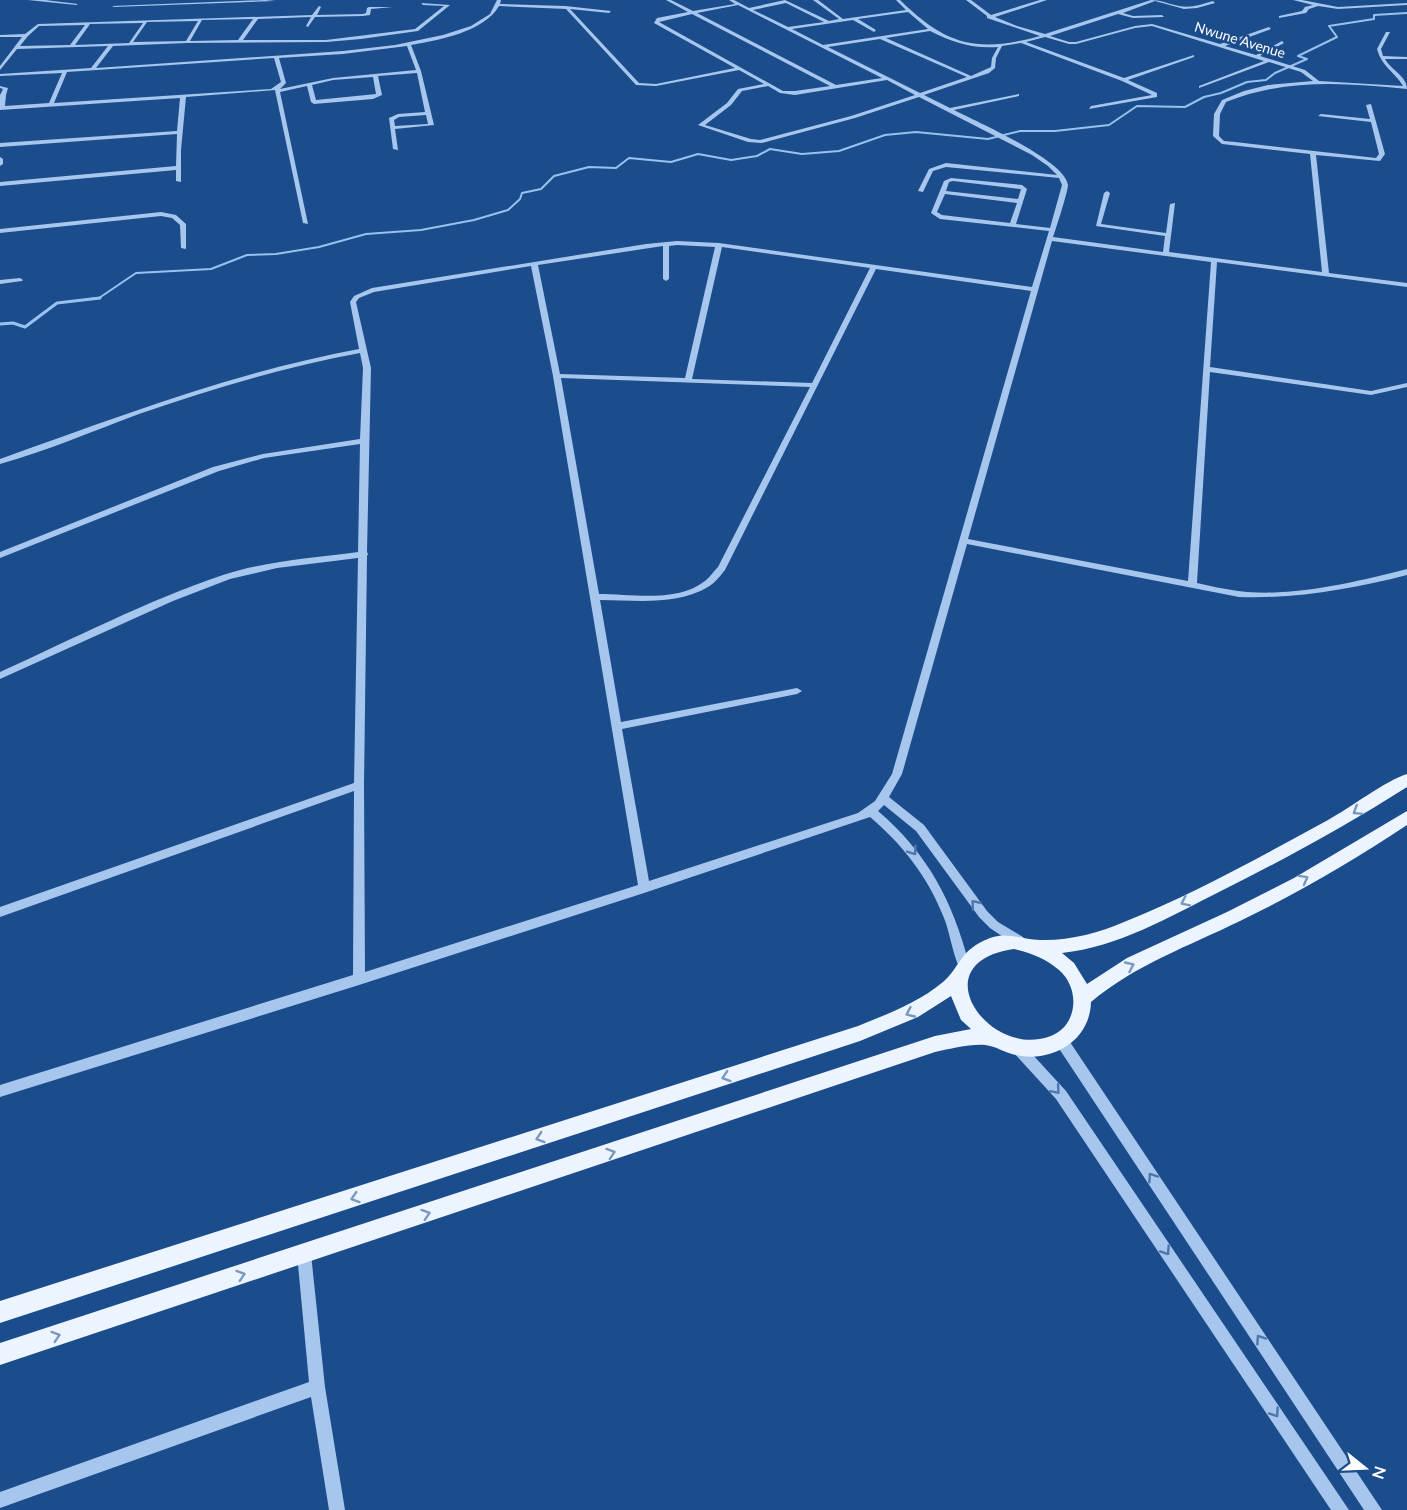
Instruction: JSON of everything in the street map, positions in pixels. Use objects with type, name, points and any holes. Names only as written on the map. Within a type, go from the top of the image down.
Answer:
[{"type":"main road","points":[[1039,947],[1058,947],[1089,941],[1174,908],[1347,818],[1407,780]]},
{"type":"main road","points":[[1082,999],[1109,976],[1240,913],[1363,847],[1407,817]]},
{"type":"main road","points":[[0,1312],[860,1033],[928,1004],[943,994],[972,952],[986,945],[1002,941],[1019,941],[1039,947],[1055,956],[1069,969],[1078,984],[1082,999],[1079,1021],[1074,1030],[1060,1040],[1043,1047],[1017,1047],[991,1037],[978,1028],[964,1011],[957,992],[960,972]]},
{"type":"main road","points":[[0,1354],[935,1044],[964,1038],[991,1037]]},
{"type":"street","points":[[30,0],[76,4]]},
{"type":"street","points":[[668,0],[836,87]]},
{"type":"street","points":[[0,1091],[359,980],[644,888],[871,811],[884,799],[897,774],[1065,190],[1062,177],[1050,164],[1011,141],[731,0]]},
{"type":"street","points":[[753,0],[766,6]]},
{"type":"street","points":[[749,9],[794,0]]},
{"type":"street","points":[[815,0],[842,19]]},
{"type":"street","points":[[898,0],[930,30],[967,45],[982,48],[1022,42],[1156,0],[1178,8],[1195,9],[1213,2]]},
{"type":"street","points":[[968,0],[989,16],[1076,43],[1151,24],[1178,8]]},
{"type":"street","points":[[989,16],[1042,0]]},
{"type":"street","points":[[1295,0],[1316,5],[1348,8],[1407,4]]},
{"type":"street","points":[[114,6],[214,1],[274,1]]},
{"type":"street","points":[[784,1],[828,22]]},
{"type":"street","points":[[590,9],[594,2]]},
{"type":"street","points":[[0,75],[276,57],[408,43],[467,29],[486,20],[498,3],[609,12]]},
{"type":"street","points":[[15,48],[326,40],[416,30],[448,5],[423,4]]},
{"type":"street","points":[[739,4],[659,19],[656,22],[767,85],[788,93],[887,79]]},
{"type":"street","points":[[1281,17],[1304,12],[1307,8],[1316,5]]},
{"type":"street","points":[[308,26],[319,7]]},
{"type":"street","points":[[0,69],[26,35],[38,25],[363,15],[368,14],[369,8],[391,7]]},
{"type":"street","points":[[565,7],[592,31],[614,60],[638,84],[656,85],[738,69]]},
{"type":"street","points":[[788,28],[907,10]]},
{"type":"street","name":"Nwune Avenue","points":[[1118,13],[1303,72],[1313,76],[1318,82]]},
{"type":"street","points":[[1133,18],[1162,16]]},
{"type":"street","points":[[240,41],[256,18]]},
{"type":"street","points":[[853,18],[874,32]]},
{"type":"street","points":[[187,42],[201,20]]},
{"type":"street","points":[[130,44],[146,21]]},
{"type":"street","points":[[72,45],[89,23]]},
{"type":"street","points":[[1220,46],[1269,28]]},
{"type":"street","points":[[824,46],[930,30]]},
{"type":"street","points":[[1388,33],[1380,49],[1381,57],[1384,65],[1404,82],[1407,88]]},
{"type":"street","points":[[0,36],[26,35]]},
{"type":"street","points":[[882,38],[970,77]]},
{"type":"street","points":[[321,53],[326,40]]},
{"type":"street","points":[[1022,42],[1155,94],[1155,96],[1091,108]]},
{"type":"street","points":[[1256,57],[1282,42]]},
{"type":"street","points":[[392,128],[431,125],[419,71],[408,43]]},
{"type":"street","points":[[92,70],[112,44]]},
{"type":"street","points":[[767,85],[740,90],[729,104],[702,125],[750,141],[760,142],[853,117],[993,68],[994,58],[1000,47]]},
{"type":"street","points":[[1124,80],[1192,56]]},
{"type":"street","points":[[276,57],[284,83],[278,89]]},
{"type":"street","points":[[1381,57],[1407,58]]},
{"type":"street","points":[[0,58],[8,58]]},
{"type":"street","points":[[1201,87],[1267,61]]},
{"type":"street","points":[[51,105],[65,71]]},
{"type":"street","points":[[0,87],[6,88],[1,95],[1,108],[265,91],[309,83],[419,71]]},
{"type":"street","points":[[309,83],[314,102],[373,98],[379,95],[375,75]]},
{"type":"street","points":[[1369,105],[1382,154],[1378,159],[1227,143],[1216,136],[1217,114],[1224,101],[1264,88],[1318,82],[1342,82],[1407,88]]},
{"type":"street","points":[[278,89],[306,223]]},
{"type":"street","points":[[949,110],[1017,95]]},
{"type":"street","points":[[179,181],[177,168],[183,97]]},
{"type":"street","points":[[396,149],[391,119],[428,113]]},
{"type":"street","points":[[1322,116],[1373,122]]},
{"type":"street","points":[[0,145],[179,132]]},
{"type":"street","points":[[1313,153],[1326,275]]},
{"type":"street","points":[[0,159],[0,164]]},
{"type":"street","points":[[921,191],[931,170],[946,165],[1062,177]]},
{"type":"street","points":[[0,184],[177,168]]},
{"type":"street","points":[[1012,226],[1024,189],[1020,186],[950,179],[947,181],[934,213],[936,216],[1012,226],[1053,230]]},
{"type":"street","points":[[942,192],[1019,201]]},
{"type":"street","points":[[1107,193],[1098,225],[1169,235]]},
{"type":"street","points":[[1166,254],[1173,204]]},
{"type":"street","points":[[0,231],[161,214],[174,216],[183,224],[184,248]]},
{"type":"street","points":[[1051,239],[1407,285]]},
{"type":"street","points":[[359,980],[359,785],[367,368],[353,302],[363,293],[666,244],[719,245],[1036,290]]},
{"type":"street","points":[[666,244],[666,279]]},
{"type":"street","points":[[688,381],[719,245]]},
{"type":"street","points":[[1192,585],[1214,260]]},
{"type":"street","points":[[534,264],[557,376],[644,888]]},
{"type":"street","points":[[595,597],[669,596],[687,592],[706,584],[722,568],[873,267]]},
{"type":"street","points":[[0,282],[20,280]]},
{"type":"street","points":[[0,462],[250,375],[363,350]]},
{"type":"street","points":[[1207,369],[1371,393],[1407,385]]},
{"type":"street","points":[[557,376],[814,385]]},
{"type":"street","points":[[0,555],[228,466],[287,452],[364,441]]},
{"type":"street","points":[[963,542],[1239,594],[1290,595],[1407,572]]},
{"type":"street","points":[[0,676],[227,577],[277,565],[364,554]]},
{"type":"street","points":[[616,726],[797,691]]},
{"type":"street","points":[[0,912],[359,785]]},
{"type":"street","points":[[884,799],[920,828],[983,914],[994,925],[1019,941]]},
{"type":"street","points":[[871,811],[895,830],[910,846],[931,876],[949,912],[960,972]]},
{"type":"street","points":[[1060,1040],[1374,1510]]},
{"type":"street","points":[[1017,1047],[1061,1095],[1341,1510]]},
{"type":"street","points":[[304,1254],[317,1387],[337,1510]]},
{"type":"street","points":[[0,1500],[317,1387]]},
{"type":"waterway","points":[[89,299],[99,298],[136,273],[211,269],[247,255],[276,254],[319,247],[366,234],[421,230],[474,220],[508,210],[520,199],[522,193],[541,189],[554,176],[589,167],[616,168],[629,158],[671,162],[698,154],[731,160],[757,156],[770,149],[802,154],[839,151],[885,135],[916,132],[988,139],[1020,131],[1055,131],[1109,125],[1137,106],[1185,107],[1204,97],[1221,93],[1247,82],[1266,80],[1275,73],[1307,59],[1298,56],[1337,37],[1329,26],[1374,19],[1374,15],[1407,13]]},
{"type":"waterway","points":[[0,324],[13,323],[25,327],[57,303],[100,298]]}]
